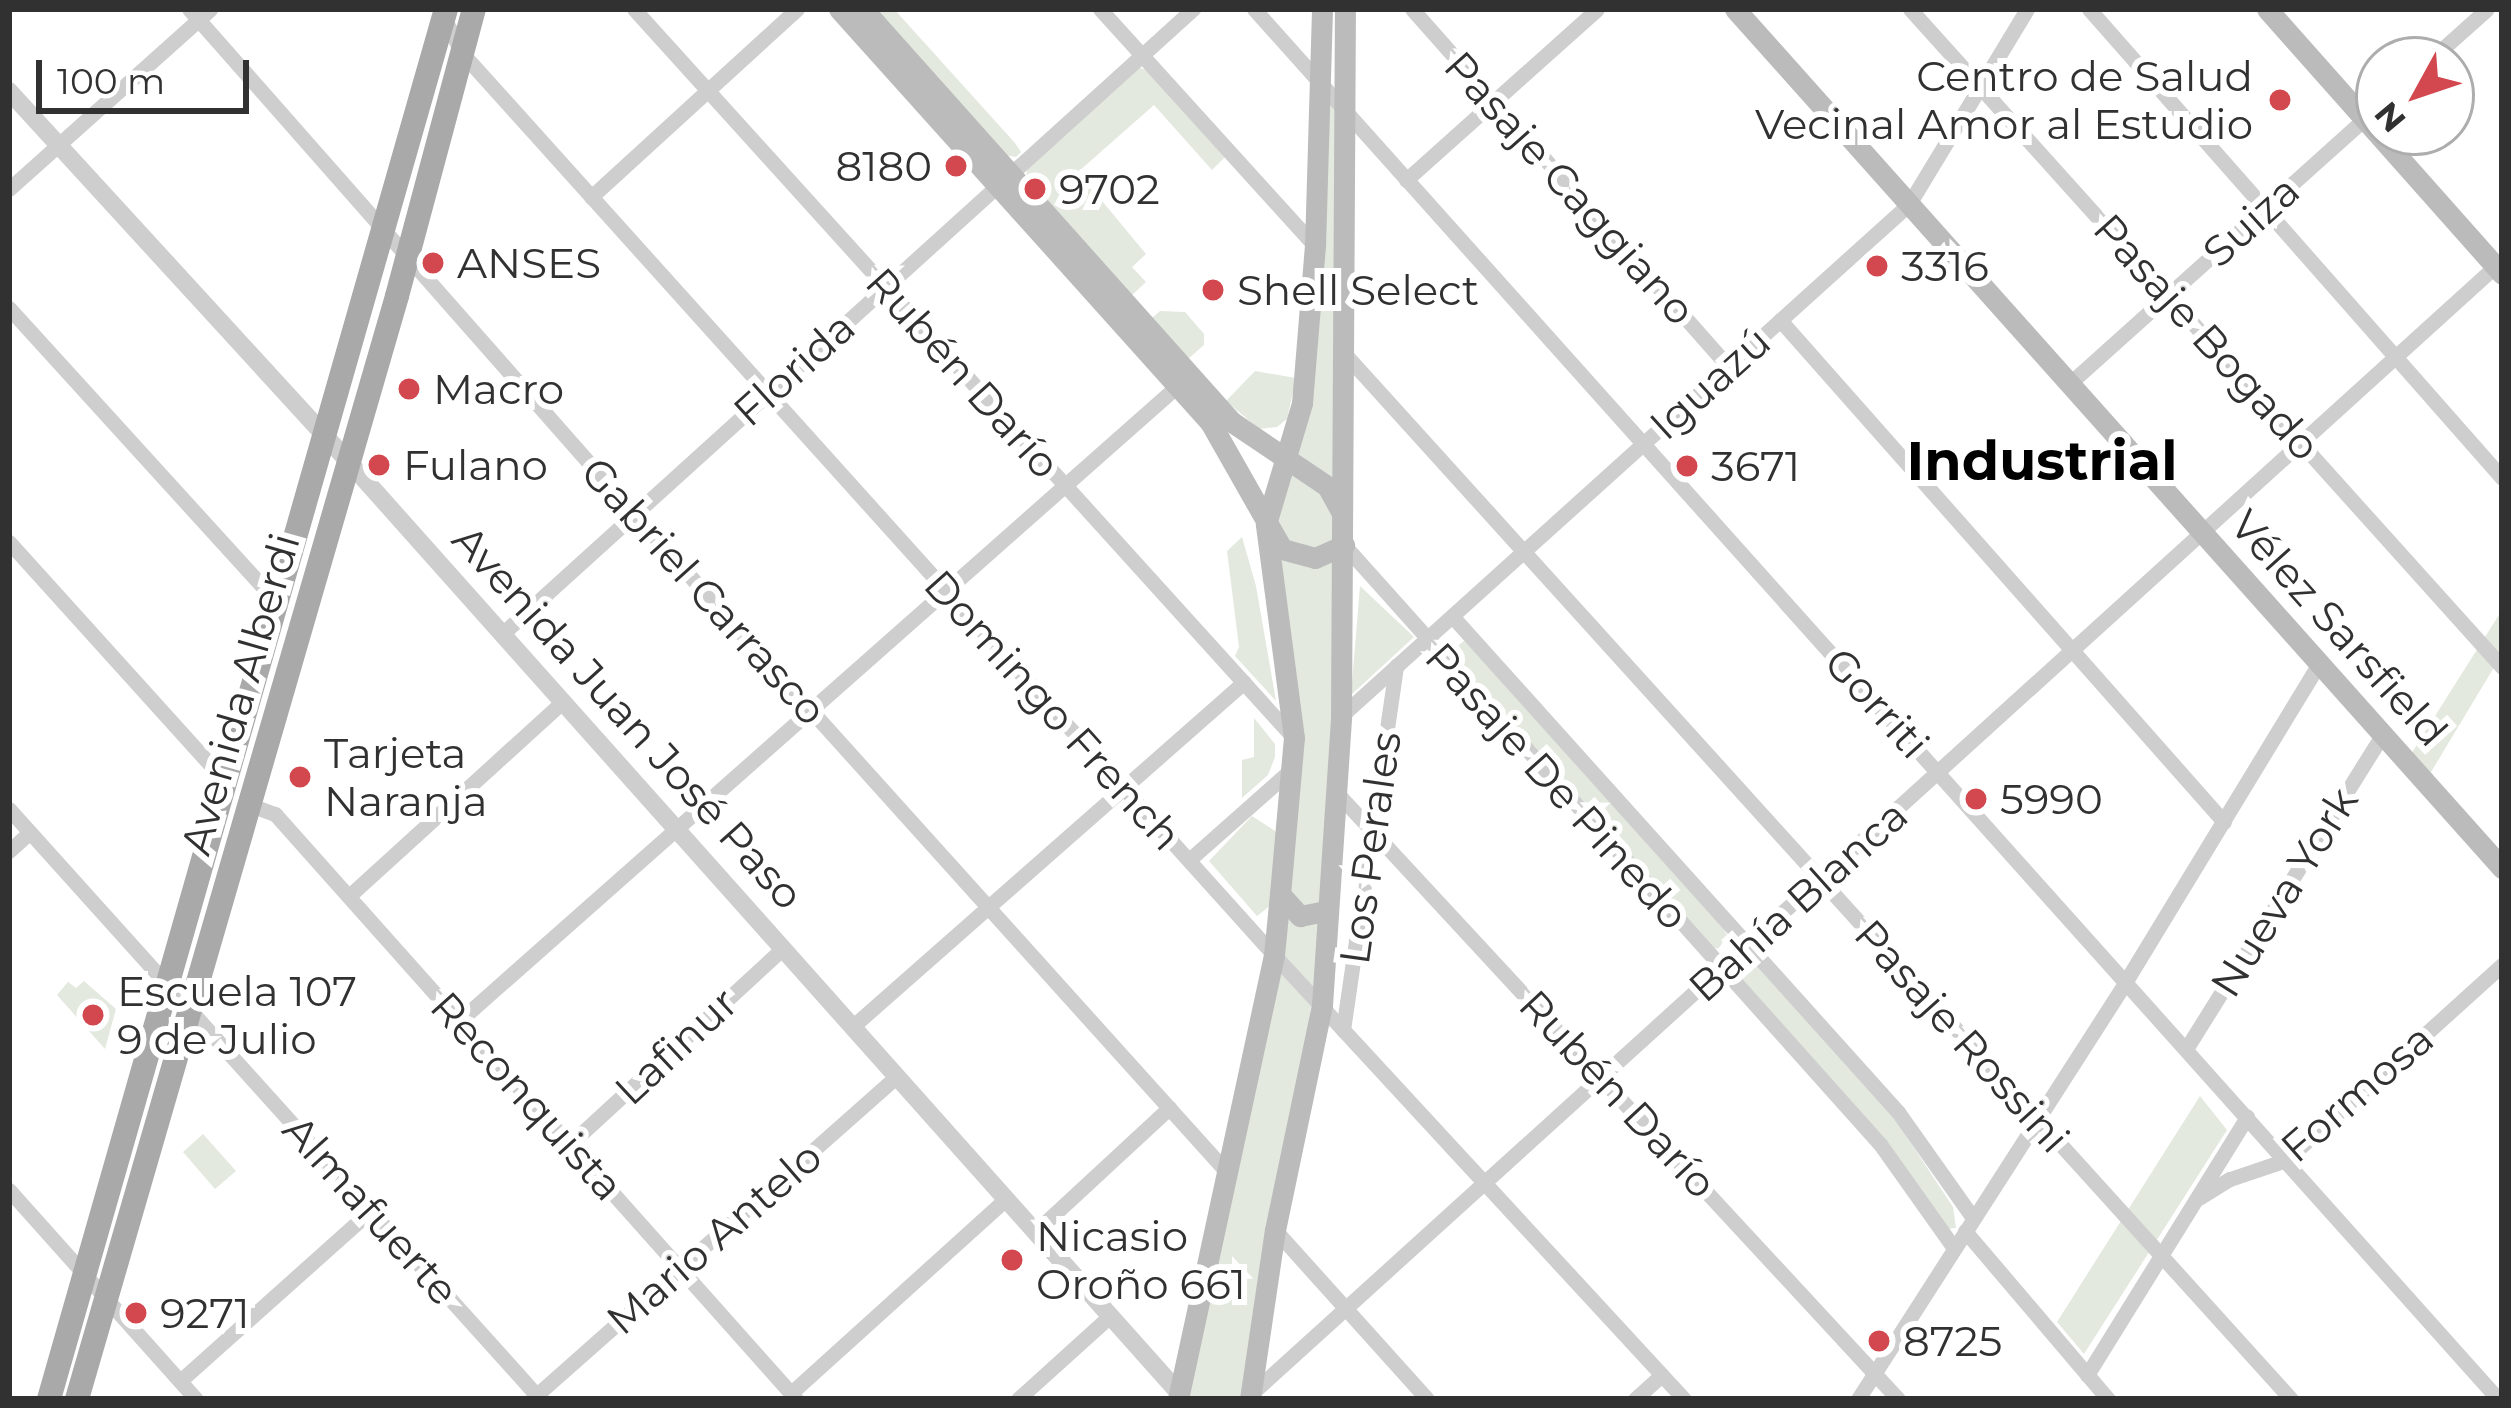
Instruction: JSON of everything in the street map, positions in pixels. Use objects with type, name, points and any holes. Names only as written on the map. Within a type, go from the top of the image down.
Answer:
[{"type":"main road","name":"Avenida Alberdi","points":[[77,1399],[408,254],[474,9]]},
{"type":"main road","points":[[839,9],[1003,180],[1184,380],[1232,422],[1335,495],[1343,518]]},
{"type":"main road","points":[[862,9],[1003,180]]},
{"type":"main road","points":[[1181,1397],[1224,1169],[1274,955],[1293,768],[1294,737],[1266,524],[1302,403],[1315,247],[1322,9]]},
{"type":"main road","points":[[1251,1396],[1275,1230],[1322,1005],[1342,716],[1345,9]]},
{"type":"main road","name":"Vélez Sarsfield","points":[[1736,9],[2502,868]]},
{"type":"main road","points":[[2267,9],[2355,95]]},
{"type":"main road","name":"Avenida Alberdi","points":[[49,1399],[442,11]]},
{"type":"main road","points":[[2408,156],[2500,267]]},
{"type":"main road","points":[[1184,380],[1231,452],[1282,549],[1298,558],[1327,555],[1344,545]]},
{"type":"main road","points":[[1272,495],[1292,480],[1316,480]]},
{"type":"main road","points":[[1280,894],[1300,916],[1326,911]]},
{"type":"street","name":"Rubén Darío","points":[[634,9],[1294,737]]},
{"type":"street","points":[[591,197],[797,9]]},
{"type":"street","points":[[1100,9],[1315,247]]},
{"type":"street","name":"Florida","points":[[502,634],[1193,9]]},
{"type":"street","name":"Gorriti","points":[[1253,9],[2498,1399]]},
{"type":"street","name":"Pasaje Caggiano","points":[[1412,9],[1729,367]]},
{"type":"street","points":[[1406,180],[1597,9]]},
{"type":"street","name":"Pasaje Bogado","points":[[1910,9],[2502,667]]},
{"type":"street","name":"Iguazú","points":[[1342,716],[1909,204],[2027,9]]},
{"type":"street","points":[[2089,9],[2502,478]]},
{"type":"street","points":[[2457,36],[2487,9]]},
{"type":"street","name":"Domingo French","points":[[442,11],[462,53],[1274,955],[1684,1399]]},
{"type":"street","points":[[9,189],[199,12]]},
{"type":"street","name":"Gabriel Carrasco","points":[[199,12],[634,514],[1224,1169]]},
{"type":"street","name":"Avenida Juan José Paso","points":[[9,91],[348,461],[1181,1397]]},
{"type":"street","name":"Suiza","points":[[2068,384],[2355,127]]},
{"type":"street","name":"Bahía Blanca","points":[[1251,1396],[2500,267]]},
{"type":"street","points":[[9,308],[277,603]]},
{"type":"street","points":[[1780,320],[2224,822]]},
{"type":"street","name":"Pasaje Rossini","points":[[1343,352],[2291,1399]]},
{"type":"street","points":[[459,1021],[1184,380]]},
{"type":"street","points":[[9,542],[223,779]]},
{"type":"street","name":"Pasaje De Pinedo","points":[[1344,545],[1880,1144],[1954,1248]]},
{"type":"street","points":[[1452,616],[1898,1112],[1969,1224],[2108,1399]]},
{"type":"street","points":[[1858,1399],[2126,981],[2319,664]]},
{"type":"street","name":"Los Perales","points":[[1343,1030],[1396,666]]},
{"type":"street","points":[[852,1027],[1244,682]]},
{"type":"street","points":[[349,896],[562,702]]},
{"type":"street","name":"Nueva York","points":[[2186,1049],[2382,734]]},
{"type":"street","points":[[1189,860],[1293,768]]},
{"type":"street","name":"Rubén Darío","points":[[1336,792],[1373,826],[1898,1399]]},
{"type":"street","name":"Reconquista","points":[[250,805],[275,814],[793,1396]]},
{"type":"street","name":"Almafuerte","points":[[9,808],[536,1398]]},
{"type":"street","points":[[9,851],[30,832]]},
{"type":"street","name":"Lafinur","points":[[570,1144],[782,949]]},
{"type":"street","name":"Formosa","points":[[2199,1198],[2230,1179],[2286,1160],[2502,964]]},
{"type":"street","name":"Mario Antelo","points":[[536,1398],[896,1076]]},
{"type":"street","points":[[1035,1232],[1168,1108]]},
{"type":"street","points":[[2087,1375],[2247,1117]]},
{"type":"street","points":[[9,1190],[196,1399]]},
{"type":"street","points":[[793,1396],[1006,1199]]},
{"type":"street","points":[[180,1381],[371,1210]]},
{"type":"street","points":[[1275,1230],[1427,1399]]},
{"type":"street","points":[[1018,1399],[1110,1316]]},
{"type":"street","points":[[1635,1399],[1662,1375]]},
{"type":"shaded area","points":[[874,9],[894,9],[1015,143],[1021,152],[1016,157],[1004,155]]},
{"type":"shaded area","points":[[1137,67],[1150,71],[1227,155],[1212,170],[1154,105],[1078,172],[1146,254],[1132,267],[1146,282],[1131,296],[1026,179],[1027,167]]},
{"type":"shaded area","points":[[1320,84],[1344,110],[1343,352],[1326,911],[1250,1399],[1185,1399],[1274,955],[1293,768],[1267,553],[1292,439]]},
{"type":"shaded area","points":[[1160,311],[1185,312],[1204,334],[1204,345],[1188,359],[1151,319]]},
{"type":"shaded area","points":[[1255,371],[1296,378],[1287,419],[1277,427],[1259,429],[1226,401]]},
{"type":"shaded area","points":[[1242,537],[1256,586],[1276,701],[1235,656],[1239,647],[1227,551]]},
{"type":"shaded area","points":[[1360,586],[1414,637],[1351,695]]},
{"type":"shaded area","points":[[2502,610],[2502,654],[2425,782],[2406,762]]},
{"type":"shaded area","points":[[1451,640],[1465,641],[1723,928],[1727,935],[1719,948],[1713,949],[1443,647]]},
{"type":"shaded area","points":[[1254,718],[1275,744],[1275,757],[1268,775],[1242,798],[1242,760],[1254,757]]},
{"type":"shaded area","points":[[1252,816],[1278,833],[1271,905],[1257,916],[1209,861]]},
{"type":"shaded area","points":[[1747,965],[1757,966],[1891,1113],[1953,1207],[1956,1228],[1947,1229],[1741,979]]},
{"type":"shaded area","points":[[84,981],[116,1009],[105,1049],[57,995],[68,982],[76,988]]},
{"type":"shaded area","points":[[2200,1096],[2227,1130],[2084,1354],[2057,1322]]},
{"type":"shaded area","points":[[203,1134],[236,1171],[215,1189],[183,1152]]},
{"type":"place","name":"Centro de Salud Vecinal Amor al Estudio","points":[[2280,100]]},
{"type":"place","name":"8180","points":[[956,166]]},
{"type":"place","name":"9702","points":[[1035,189]]},
{"type":"place","name":"ANSES","points":[[433,263]]},
{"type":"place","name":"3316","points":[[1877,266]]},
{"type":"place","name":"Shell Select","points":[[1213,290]]},
{"type":"place","name":"Macro","points":[[409,389]]},
{"type":"place","name":"Fulano","points":[[379,465]]},
{"type":"place","name":"3671","points":[[1687,466]]},
{"type":"place","name":"Tarjeta Naranja","points":[[300,777]]},
{"type":"place","name":"5990","points":[[1976,799]]},
{"type":"place","name":"Escuela 107 9 de Julio","points":[[93,1015]]},
{"type":"place","name":"Nicasio Oroño 661","points":[[1012,1260]]},
{"type":"place","name":"9271","points":[[136,1313]]},
{"type":"place","name":"8725","points":[[1879,1341]]},
{"type":"district","name":"Industrial","points":[[2042,461]]}]
